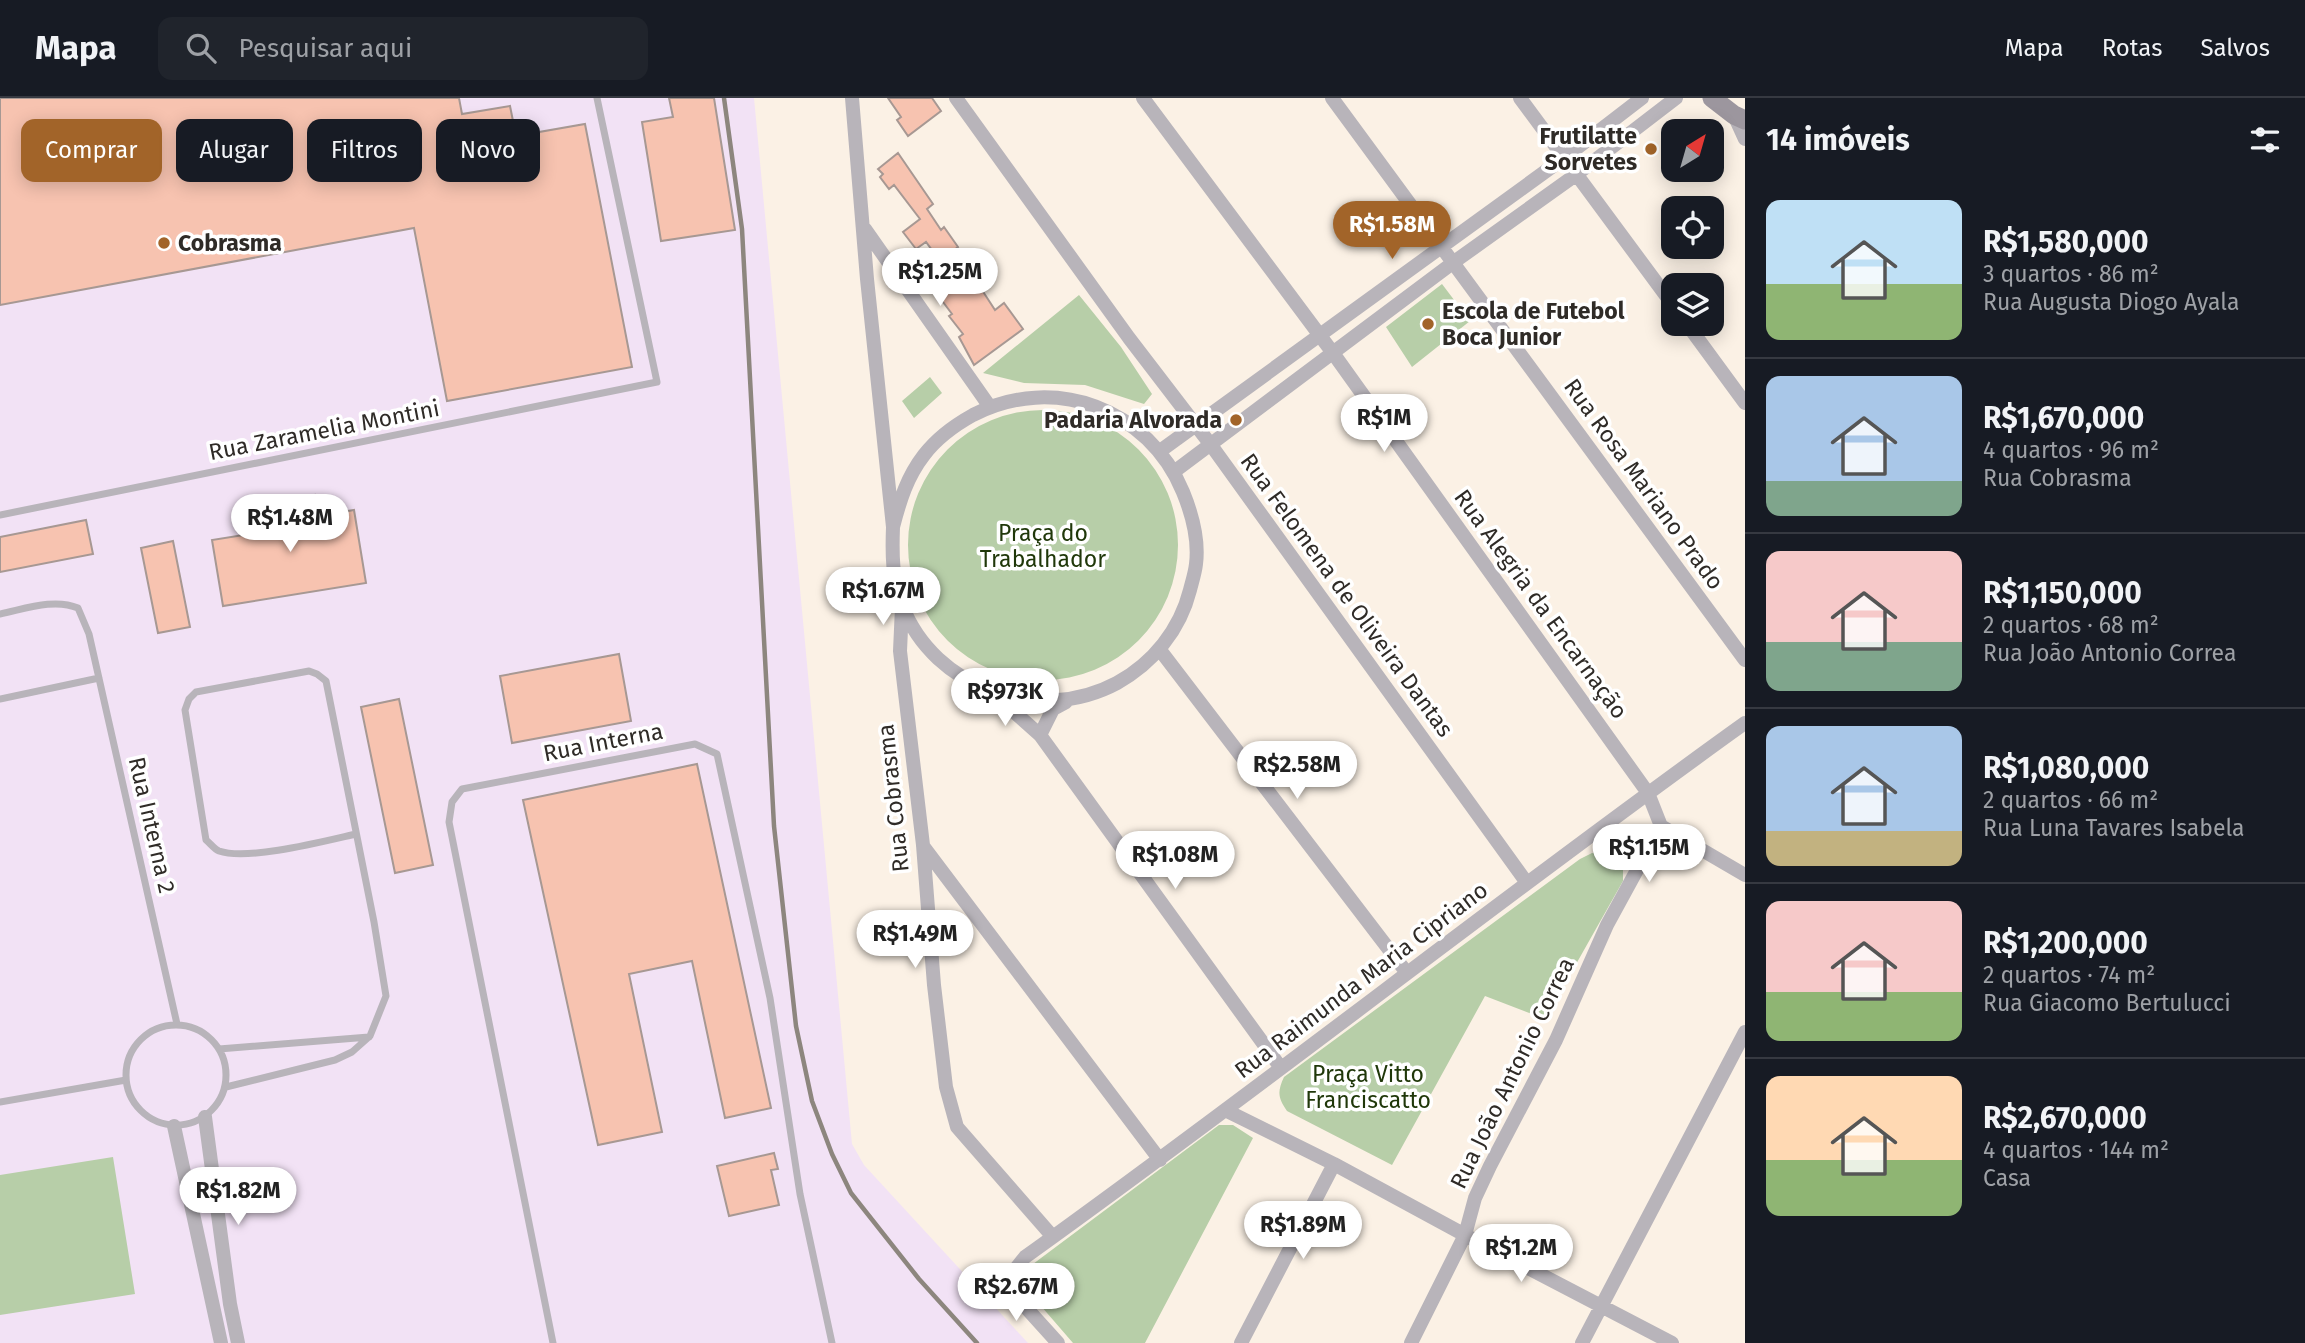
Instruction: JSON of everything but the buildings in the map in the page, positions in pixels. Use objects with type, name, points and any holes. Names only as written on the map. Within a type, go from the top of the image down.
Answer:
[{"type":"street","points":[[852,98],[867,279],[893,527],[892,566],[902,605],[923,642],[955,673],[994,693],[1030,701],[1067,701]]},
{"type":"street","name":"Rua Felomena de Oliveira Dantas","points":[[956,98],[1527,883]]},
{"type":"street","name":"Rua Alegria da Encarnação","points":[[1143,98],[1333,353],[1648,793],[1661,826]]},
{"type":"street","name":"Rua Rosa Mariano Prado","points":[[1332,98],[1745,660]]},
{"type":"street","points":[[1520,98],[1661,289]]},
{"type":"street","points":[[1160,451],[1564,158],[1642,98]]},
{"type":"street","points":[[1175,471],[1676,98]]},
{"type":"street","points":[[1712,98],[1739,118],[1745,139]]},
{"type":"street","points":[[864,228],[990,407]]},
{"type":"street","points":[[867,279],[874,274],[883,273],[897,278]]},
{"type":"street","points":[[1696,336],[1745,403]]},
{"type":"street","points":[[893,527],[904,488],[925,453],[954,426],[990,407],[1013,400],[1062,398],[1086,403],[1113,414],[1139,430],[1175,471],[1193,516],[1196,563],[1185,609],[1160,650],[1133,674],[1102,691],[1067,701],[1053,709],[1040,735]]},
{"type":"street","name":"Rua Cobrasma","points":[[902,605],[900,651],[923,845],[934,985],[946,1087],[957,1127],[1053,1237]]},
{"type":"street","points":[[900,651],[906,646],[923,642]]},
{"type":"street","points":[[1160,650],[1407,972]]},
{"type":"street","points":[[994,693],[1040,735],[1281,1068]]},
{"type":"street","name":"Rua Raimunda Maria Cipriano","points":[[1058,1343],[1020,1301],[1011,1280],[1025,1257],[1227,1111],[1407,972],[1745,723]]},
{"type":"street","points":[[1661,826],[1745,875]]},
{"type":"street","name":"Rua João Antonio Correa","points":[[1411,1343],[1465,1235],[1475,1198],[1490,1166],[1556,1040],[1607,925],[1661,826]]},
{"type":"street","points":[[923,845],[1160,1160]]},
{"type":"street","points":[[1582,1343],[1745,1032]]},
{"type":"street","points":[[1227,1111],[1335,1164],[1672,1343]]},
{"type":"street","points":[[205,1117],[230,1304],[238,1343]]},
{"type":"street","points":[[174,1126],[221,1343]]},
{"type":"street","points":[[1241,1343],[1335,1164]]},
{"type":"lane","name":"Rua Zaramelia Montini","points":[[0,515],[657,382],[597,98]]},
{"type":"lane","name":"Rua Interna 2","points":[[0,614],[53,604],[67,603],[78,608],[89,634],[177,1024]]},
{"type":"lane","points":[[226,1087],[335,1060],[352,1052],[370,1037],[386,996],[374,922],[326,681],[309,671],[196,692],[189,699],[185,710],[206,840],[218,850],[257,853],[356,834]]},
{"type":"lane","points":[[0,699],[99,678]]},
{"type":"lane","name":"Rua Interna","points":[[553,1343],[449,822],[452,802],[462,789],[695,744],[718,754],[770,998],[800,1194],[832,1343]]},
{"type":"lane","points":[[177,1024],[201,1031],[219,1049],[227,1067],[226,1087],[218,1104],[205,1117],[174,1126],[151,1120],[134,1103],[125,1080],[128,1059],[139,1040],[156,1028],[177,1024]]},
{"type":"lane","points":[[219,1049],[370,1037]]},
{"type":"lane","points":[[0,1102],[125,1080]]},
{"type":"shaded area","points":[[0,98],[754,98],[852,1144],[864,1165],[1028,1343],[0,1343]]},
{"type":"green space","name":"Escola de Futebol Boca Junior","points":[[1442,284],[1470,321],[1412,367],[1386,327]]},
{"type":"green space","points":[[1079,295],[1121,347],[1152,394],[1144,404],[1085,385],[1024,383],[983,373]]},
{"type":"green space","points":[[930,377],[942,393],[914,418],[902,401]]},
{"type":"green space","name":"Praça do Trabalhador","points":[[1030,410],[1056,410],[1095,420],[1118,432],[1139,449],[1156,470],[1168,493],[1176,519],[1176,571],[1168,597],[1156,620],[1139,641],[1118,658],[1082,675],[1056,680],[1030,680],[1004,675],[979,664],[957,650],[938,631],[913,584],[908,558],[908,532],[913,506],[924,481],[938,459],[957,440],[1004,415]]},
{"type":"green space","name":"Praça Vitto Franciscatto","points":[[1592,853],[1609,855],[1623,865],[1623,881],[1545,1019],[1485,996],[1392,1165],[1287,1111],[1280,1095],[1284,1077],[1580,859]]},
{"type":"green space","points":[[1219,1125],[1233,1125],[1253,1138],[1145,1343],[1073,1343],[1028,1291],[1025,1278],[1033,1264]]},
{"type":"green space","points":[[113,1157],[135,1294],[0,1315],[0,1175]]},
{"type":"railway","points":[[724,98],[742,229],[774,826],[796,1026],[812,1101],[832,1154],[851,1193],[919,1279],[977,1343]]},
{"type":"place","name":"Frutilatte Sorvetes","points":[[1651,149]]},
{"type":"place","name":"Cobrasma","points":[[164,243]]},
{"type":"place","name":"Escola de Futebol Boca Junior","points":[[1428,324]]},
{"type":"place","name":"Padaria Alvorada","points":[[1236,420]]}]
